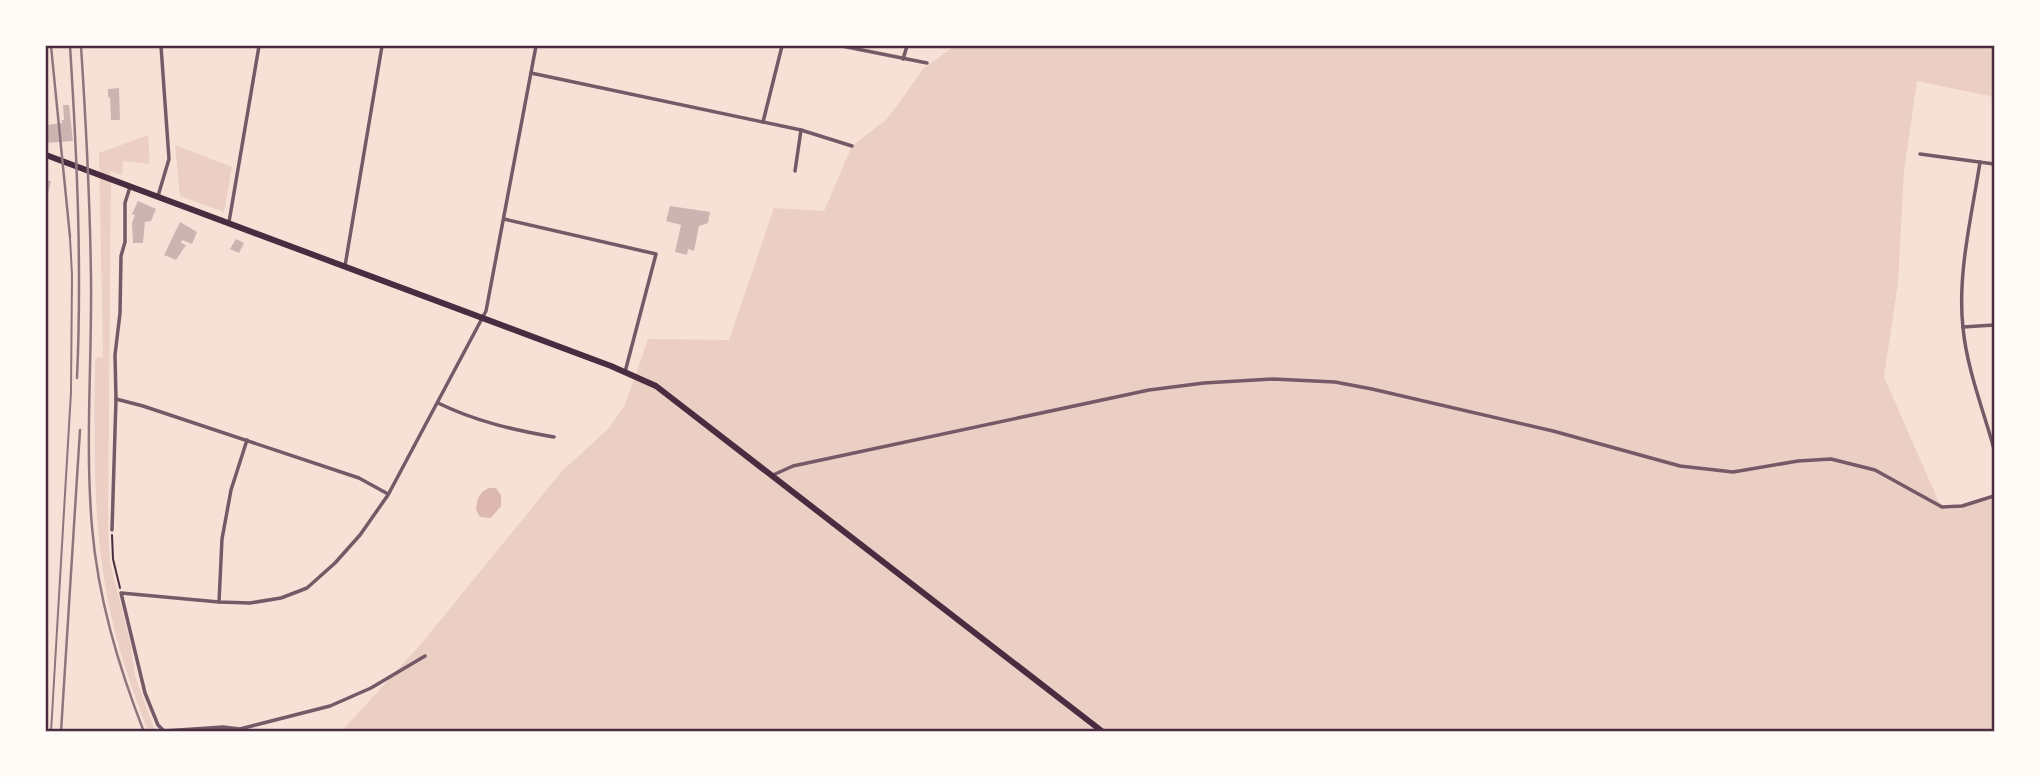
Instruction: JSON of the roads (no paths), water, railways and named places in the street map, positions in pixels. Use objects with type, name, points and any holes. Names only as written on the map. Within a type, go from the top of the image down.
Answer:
[{"type":"main road","points":[[49,156],[483,318],[656,386],[1103,732]]},
{"type":"street","points":[[158,196],[169,159],[161,46]]},
{"type":"street","points":[[229,222],[259,46]]},
{"type":"street","points":[[345,266],[382,46]]},
{"type":"street","points":[[240,729],[223,727],[164,731],[158,725],[139,671],[135,644],[121,593],[250,603],[281,598],[307,588],[335,563],[360,535],[388,495],[487,307],[536,46]]},
{"type":"street","points":[[763,122],[782,46]]},
{"type":"street","points":[[842,46],[927,63]]},
{"type":"street","points":[[903,59],[908,46]]},
{"type":"street","points":[[531,73],[801,130],[852,146]]},
{"type":"street","points":[[794,171],[801,130]]},
{"type":"street","points":[[1920,154],[1994,164]]},
{"type":"street","points":[[1980,162],[1963,280],[1963,327],[1970,366],[1994,449]]},
{"type":"street","points":[[112,530],[115,355],[120,313],[121,256],[125,242],[125,203],[131,187]]},
{"type":"street","points":[[504,219],[656,254],[625,372]]},
{"type":"street","points":[[1963,327],[1994,325]]},
{"type":"street","points":[[773,475],[793,466],[1149,390],[1204,383],[1273,379],[1314,380],[1372,388],[1708,471],[1733,472],[1798,461],[1830,459],[1875,470],[1942,507],[1962,506],[1994,496]]},
{"type":"street","points":[[116,399],[359,478],[388,495]]},
{"type":"street","points":[[438,403],[467,417],[554,437]]},
{"type":"street","points":[[219,602],[224,527],[230,490],[247,440]]},
{"type":"street","points":[[232,732],[348,699],[425,656]]},
{"type":"tram line","points":[[51,732],[71,392],[70,238]]},
{"type":"railway","points":[[51,46],[70,237]]},
{"type":"railway","points":[[70,46],[78,212],[77,378]]},
{"type":"railway","points":[[81,46],[90,249],[89,465],[92,527],[99,580],[110,631],[144,732]]},
{"type":"railway","points":[[61,732],[80,430]]}]
